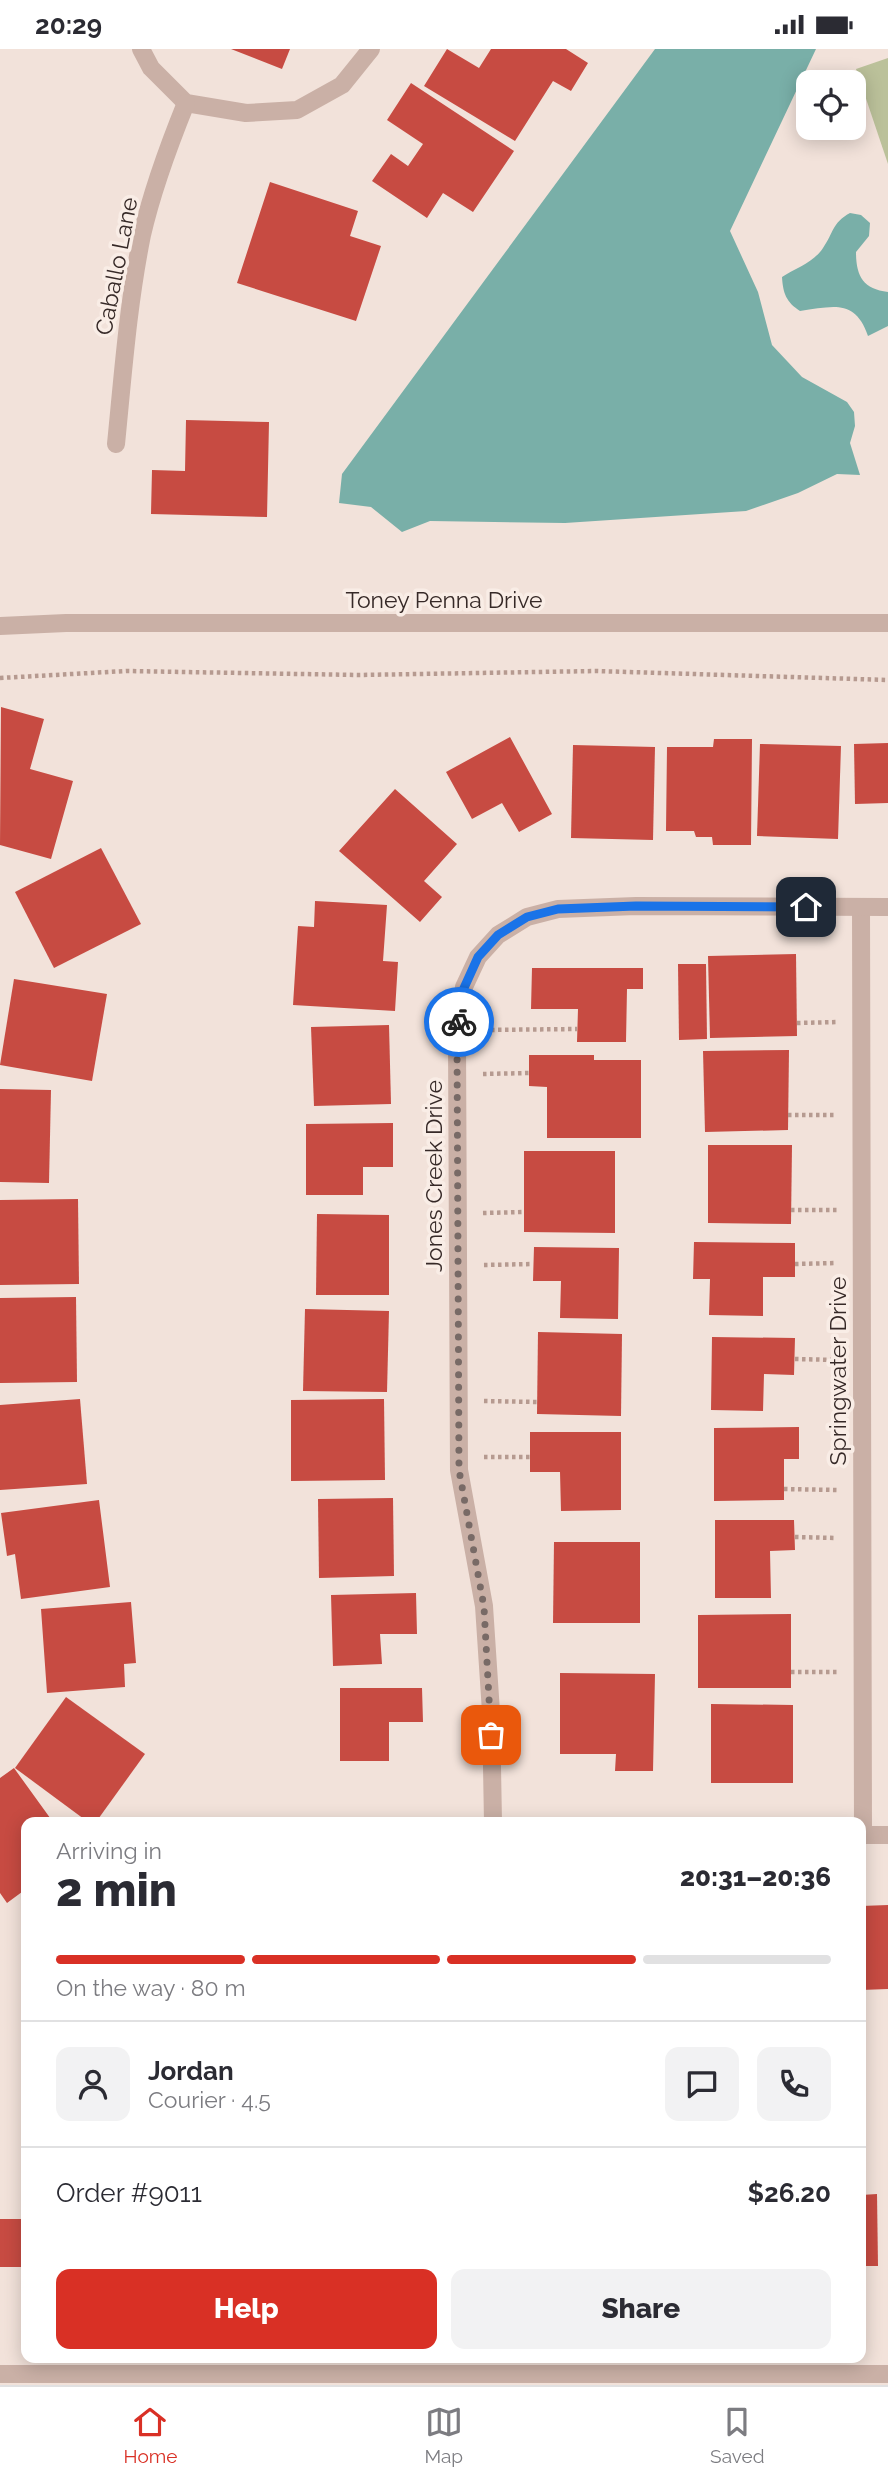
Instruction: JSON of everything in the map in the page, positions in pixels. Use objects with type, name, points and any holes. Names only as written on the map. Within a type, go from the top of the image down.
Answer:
[{"type":"street","points":[[141,49],[151,68],[186,103],[246,113],[297,110],[342,85],[371,49]]},
{"type":"street","name":"Caballo Lane","points":[[116,444],[127,331],[142,234],[172,137],[186,103]]},
{"type":"street","name":"Toney Penna Drive","points":[[0,626],[66,623],[888,623]]},
{"type":"street","name":"Jones Creek Drive","points":[[493,1817],[487,1631],[482,1590],[462,1493],[459,1457],[457,1074],[458,1031],[464,988],[478,957],[498,935],[527,917],[558,909],[636,906],[888,907]]},
{"type":"street","name":"Springwater Drive","points":[[862,907],[862,1817]]},
{"type":"street","points":[[866,1835],[888,1835]]},
{"type":"street","points":[[0,2374],[115,2379],[888,2374]]},
{"type":"path","points":[[0,678],[126,671],[359,675],[596,671],[888,680]]},
{"type":"path","points":[[797,1023],[861,1022]]},
{"type":"path","points":[[458,1031],[577,1029]]},
{"type":"path","points":[[457,1074],[529,1073]]},
{"type":"path","points":[[788,1115],[861,1115]]},
{"type":"path","points":[[791,1210],[861,1210]]},
{"type":"path","points":[[458,1214],[523,1212]]},
{"type":"path","points":[[795,1264],[861,1263]]},
{"type":"path","points":[[458,1265],[533,1264]]},
{"type":"path","points":[[795,1359],[861,1360]]},
{"type":"path","points":[[459,1401],[537,1402]]},
{"type":"path","points":[[459,1457],[530,1457]]},
{"type":"path","points":[[784,1489],[862,1490]]},
{"type":"path","points":[[795,1537],[862,1538]]},
{"type":"path","points":[[791,1672],[862,1671]]},
{"type":"green space","points":[[888,58],[888,164],[866,99],[866,70],[856,69]]},
{"type":"water","points":[[655,49],[816,49],[806,70],[796,70],[796,91],[730,231],[758,292],[772,345],[802,377],[847,402],[854,412],[855,426],[850,443],[860,475],[837,474],[798,493],[746,511],[565,523],[430,521],[402,532],[371,507],[339,503],[342,474]]},
{"type":"water","points":[[850,213],[861,215],[870,223],[869,236],[856,252],[857,268],[863,280],[872,288],[888,292],[888,326],[868,336],[863,324],[849,310],[832,307],[800,311],[795,308],[788,301],[782,283],[782,277],[819,253],[836,224]]},
{"type":"building","points":[[231,49],[290,49],[282,69]]},
{"type":"building","points":[[447,49],[479,68],[491,49],[566,49],[588,63],[571,91],[553,81],[515,141],[424,86]]},
{"type":"building","points":[[411,83],[514,151],[473,212],[443,193],[427,218],[372,181],[391,154],[408,166],[423,144],[387,120]]},
{"type":"building","points":[[270,182],[358,211],[350,236],[381,246],[356,321],[237,283]]},
{"type":"building","points":[[186,420],[269,422],[267,517],[151,514],[152,470],[185,471]]},
{"type":"building","points":[[1,707],[44,719],[30,769],[73,781],[51,859],[0,845]]},
{"type":"building","points":[[510,737],[552,814],[519,832],[502,803],[472,819],[446,772]]},
{"type":"building","points":[[714,739],[752,739],[751,845],[713,845],[712,837],[696,837],[694,831],[666,831],[667,747],[713,747]]},
{"type":"building","points":[[888,743],[888,803],[855,804],[854,744]]},
{"type":"building","points":[[760,744],[841,746],[838,839],[757,836]]},
{"type":"building","points":[[573,745],[655,747],[653,840],[571,838]]},
{"type":"building","points":[[395,789],[457,844],[424,881],[442,897],[420,922],[339,851]]},
{"type":"building","points":[[101,848],[141,924],[54,968],[15,892]]},
{"type":"building","points":[[315,901],[387,905],[383,961],[398,962],[395,1011],[293,1005],[298,926],[314,927]]},
{"type":"building","points":[[796,954],[797,1036],[710,1038],[708,956]]},
{"type":"building","points":[[678,964],[706,964],[707,1039],[679,1040]]},
{"type":"building","points":[[532,968],[643,968],[643,989],[627,989],[626,1042],[577,1042],[578,1009],[531,1009]]},
{"type":"building","points":[[14,979],[107,994],[92,1081],[0,1065]]},
{"type":"building","points":[[389,1025],[391,1104],[314,1106],[311,1027]]},
{"type":"building","points":[[789,1050],[788,1130],[705,1132],[703,1051]]},
{"type":"building","points":[[529,1055],[594,1055],[594,1060],[641,1060],[641,1138],[547,1138],[547,1087],[529,1086]]},
{"type":"building","points":[[0,1089],[51,1090],[49,1183],[0,1182]]},
{"type":"building","points":[[393,1123],[393,1167],[363,1167],[363,1195],[306,1195],[306,1124]]},
{"type":"building","points":[[708,1145],[792,1145],[791,1224],[708,1223]]},
{"type":"building","points":[[524,1151],[615,1151],[615,1233],[524,1232]]},
{"type":"building","points":[[78,1199],[79,1284],[0,1285],[0,1200]]},
{"type":"building","points":[[317,1214],[389,1215],[389,1295],[316,1295]]},
{"type":"building","points":[[694,1242],[795,1243],[795,1277],[763,1277],[763,1316],[709,1315],[710,1279],[693,1279]]},
{"type":"building","points":[[534,1247],[619,1248],[618,1319],[560,1318],[561,1281],[533,1281]]},
{"type":"building","points":[[76,1297],[77,1382],[0,1383],[0,1298]]},
{"type":"building","points":[[305,1309],[389,1311],[387,1392],[303,1391]]},
{"type":"building","points":[[538,1332],[622,1334],[621,1416],[537,1414]]},
{"type":"building","points":[[712,1337],[795,1338],[794,1375],[764,1374],[763,1411],[711,1410]]},
{"type":"building","points":[[80,1399],[87,1484],[0,1490],[0,1405]]},
{"type":"building","points":[[384,1399],[385,1480],[291,1481],[291,1400]]},
{"type":"building","points":[[799,1427],[799,1459],[784,1459],[784,1500],[714,1501],[714,1428]]},
{"type":"building","points":[[530,1432],[621,1432],[621,1510],[561,1511],[560,1472],[530,1472]]},
{"type":"building","points":[[393,1498],[394,1576],[319,1578],[318,1499]]},
{"type":"building","points":[[99,1500],[110,1587],[21,1599],[15,1554],[7,1556],[1,1513]]},
{"type":"building","points":[[715,1520],[794,1520],[795,1550],[770,1551],[771,1598],[715,1598]]},
{"type":"building","points":[[554,1542],[640,1542],[640,1623],[553,1623]]},
{"type":"building","points":[[416,1593],[417,1634],[380,1634],[382,1664],[333,1666],[331,1595]]},
{"type":"building","points":[[131,1602],[136,1663],[124,1664],[125,1687],[47,1693],[41,1609]]},
{"type":"building","points":[[791,1614],[791,1688],[698,1688],[698,1615]]},
{"type":"building","points":[[560,1673],[655,1674],[653,1771],[615,1771],[616,1754],[560,1754]]},
{"type":"building","points":[[340,1688],[422,1688],[423,1722],[389,1722],[389,1761],[340,1761]]},
{"type":"building","points":[[66,1697],[145,1754],[100,1817],[81,1817],[15,1768]]},
{"type":"building","points":[[711,1704],[793,1705],[793,1783],[711,1783]]},
{"type":"building","points":[[14,1768],[49,1817],[21,1817],[21,1893],[7,1903],[0,1893],[0,1778]]},
{"type":"building","points":[[888,1905],[888,1989],[866,1990],[866,1906]]},
{"type":"building","points":[[877,2194],[878,2266],[866,2266],[866,2195]]},
{"type":"building","points":[[0,2219],[21,2219],[21,2267],[0,2267]]},
{"type":"way so far","points":[[459,1022],[459,1470],[482,1590],[488,1640],[491,1735]]},
{"type":"route","points":[[459,1022],[464,988],[478,957],[498,935],[527,917],[558,909],[636,906],[806,907]]}]
